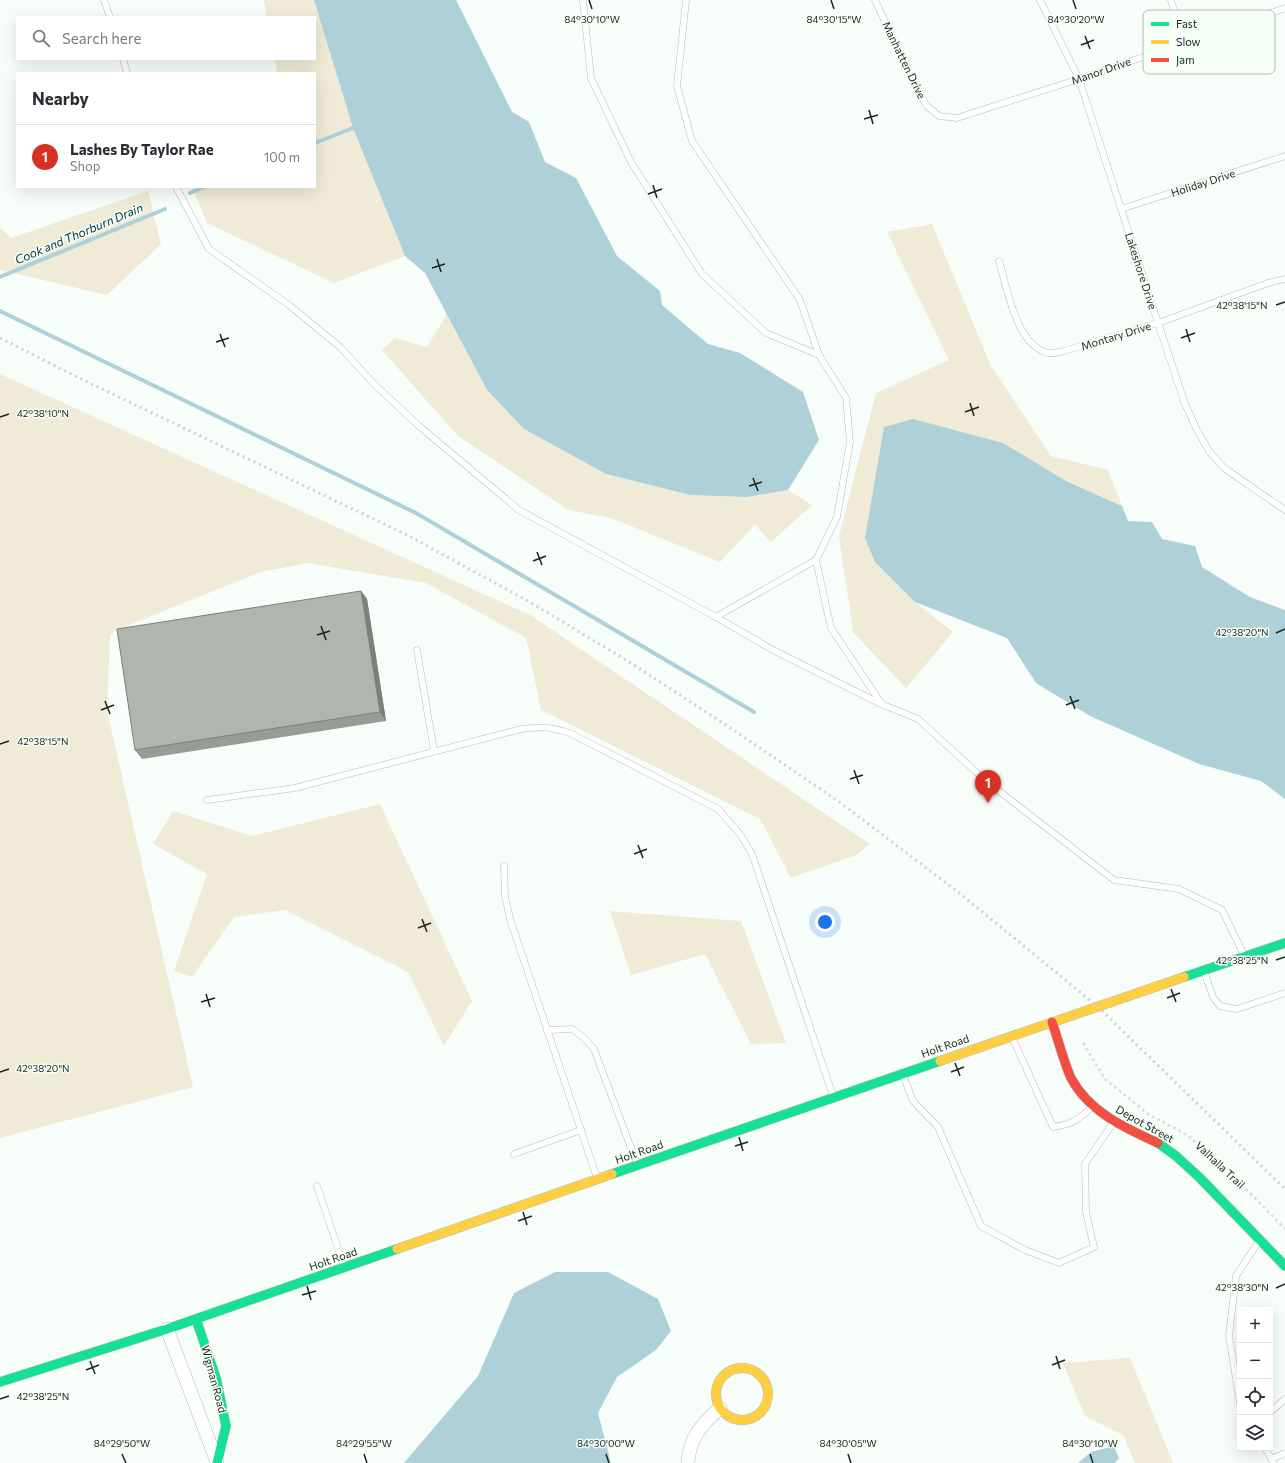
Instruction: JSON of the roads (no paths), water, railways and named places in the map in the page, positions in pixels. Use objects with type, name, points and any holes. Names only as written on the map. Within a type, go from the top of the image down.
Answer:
[{"type":"main road","name":"Holt Road","points":[[0,1382],[168,1329],[834,1097],[1285,943]]},
{"type":"main road","name":"Depot Street","points":[[1052,1022],[1071,1077],[1082,1094],[1102,1114],[1130,1130],[1160,1144],[1176,1156],[1199,1177],[1285,1266]]},
{"type":"main road","name":"Wigman Road","points":[[196,1319],[216,1378],[226,1426],[217,1463]]},
{"type":"main road","points":[[734,1368],[753,1369],[762,1375],[769,1389],[768,1399],[766,1407],[753,1418],[744,1420],[734,1419],[728,1416],[720,1408],[716,1397],[716,1389],[719,1381],[727,1372],[734,1368]]},
{"type":"street","name":"Wigman Road","points":[[168,1329],[217,1463]]},
{"type":"street","points":[[688,1463],[690,1445],[698,1432],[720,1408]]},
{"type":"lane","points":[[104,0],[110,16]]},
{"type":"lane","points":[[583,0],[591,78],[631,162],[702,274],[766,333],[819,355]]},
{"type":"lane","points":[[686,0],[677,86],[692,141],[800,300],[819,355],[846,398],[850,442],[837,517],[816,560],[716,617]]},
{"type":"lane","name":"Manhatten Drive","points":[[875,0],[917,90],[927,106],[939,116]]},
{"type":"lane","name":"Lakeshore Drive","points":[[1040,0],[1079,79],[1185,404],[1197,430],[1209,451],[1224,468],[1285,510]]},
{"type":"lane","points":[[1171,0],[1174,10]]},
{"type":"lane","name":"Manor Drive","points":[[1275,11],[1285,8]]},
{"type":"lane","name":"Manor Drive","points":[[939,116],[957,118],[1079,79],[1143,56]]},
{"type":"lane","points":[[123,60],[127,72]]},
{"type":"lane","name":"Holiday Drive","points":[[1121,209],[1285,156]]},
{"type":"lane","points":[[177,188],[209,249],[289,305],[340,347],[375,385],[419,426],[519,510],[716,617],[773,650],[881,704],[918,719],[986,781],[1114,880],[1179,889],[1222,910],[1245,956]]},
{"type":"lane","name":"Montary Drive","points":[[999,261],[1017,322],[1029,340],[1040,350],[1050,353],[1064,351],[1158,323],[1268,283],[1285,279]]},
{"type":"lane","points":[[816,560],[832,628],[881,704]]},
{"type":"lane","points":[[417,650],[434,752]]},
{"type":"lane","points":[[207,800],[295,788],[521,729],[538,726],[570,733],[718,809],[740,834],[752,854],[834,1097]]},
{"type":"lane","points":[[504,866],[505,896],[510,919],[597,1180]]},
{"type":"lane","points":[[1203,970],[1213,997],[1220,1006],[1237,1009],[1285,993]]},
{"type":"lane","points":[[547,1030],[572,1029],[584,1038],[594,1049],[637,1166]]},
{"type":"lane","points":[[1011,1036],[1053,1127],[1077,1121],[1094,1106]]},
{"type":"lane","points":[[902,1074],[913,1100],[938,1127],[981,1226],[1024,1250],[1059,1263],[1094,1247],[1086,1212],[1085,1164],[1114,1121]]},
{"type":"lane","points":[[514,1154],[581,1130]]},
{"type":"lane","points":[[317,1186],[344,1267]]},
{"type":"lane","points":[[1237,1385],[1229,1336],[1236,1276],[1260,1240]]},
{"type":"lane","points":[[1273,1409],[1285,1399]]},
{"type":"lane","points":[[1267,1451],[1272,1461],[1285,1453]]},
{"type":"water","points":[[314,0],[456,0],[512,112],[529,122],[545,162],[576,178],[617,256],[660,291],[662,305],[708,344],[740,353],[803,392],[819,440],[788,490],[747,497],[690,495],[606,474],[524,429],[487,390],[425,273],[405,256],[353,128]]},
{"type":"water","points":[[913,419],[1003,443],[1066,481],[1122,506],[1128,521],[1152,522],[1162,539],[1195,546],[1202,567],[1250,597],[1285,610],[1285,799],[1261,781],[1199,764],[1090,716],[1036,683],[1007,638],[915,602],[875,562],[865,538],[884,427]]},
{"type":"water","points":[[555,1272],[608,1272],[658,1299],[671,1331],[656,1350],[617,1377],[598,1413],[611,1463],[404,1463],[478,1376],[514,1293]]},
{"type":"water","points":[[1114,1446],[1119,1458],[1115,1463],[1078,1463],[1091,1452]]},
{"type":"waterway","name":"Cook and Thorburn Drain","points":[[316,143],[353,128],[356,124]]},
{"type":"waterway","name":"Cook and Thorburn Drain","points":[[190,193],[202,188]]},
{"type":"waterway","name":"Cook and Thorburn Drain","points":[[0,277],[165,209]]},
{"type":"waterway","points":[[0,311],[416,513],[754,712]]},
{"type":"railway","points":[[0,338],[71,374],[409,536],[528,601],[631,663],[732,729],[838,801],[958,892],[1097,1006],[1285,1189]]},
{"type":"place","name":"Lashes By Taylor Rae","points":[[988,803]]}]
